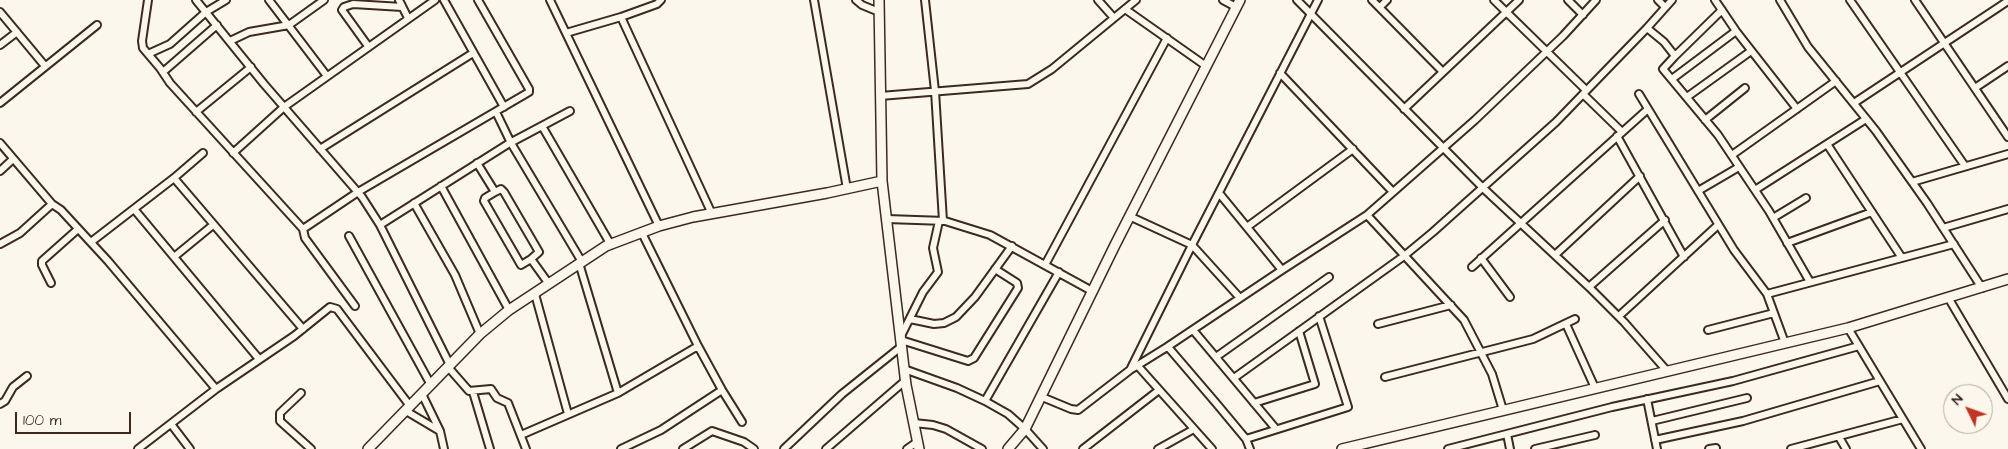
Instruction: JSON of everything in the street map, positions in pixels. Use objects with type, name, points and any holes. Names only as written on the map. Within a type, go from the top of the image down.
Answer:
[{"type":"street","points":[[148,0],[141,45],[170,83],[303,230],[305,238],[355,306]]},
{"type":"street","points":[[196,0],[284,107],[358,192],[380,225],[449,366],[467,390],[473,392],[491,389],[497,398],[508,402],[526,449]]},
{"type":"street","points":[[148,54],[170,44],[206,12],[226,0]]},
{"type":"street","points":[[269,0],[327,76]]},
{"type":"street","points":[[230,41],[249,32],[288,25],[324,0]]},
{"type":"street","points":[[398,0],[408,18]]},
{"type":"street","points":[[233,153],[284,107],[435,0]]},
{"type":"street","points":[[444,0],[504,107]]},
{"type":"street","points":[[303,230],[358,192],[529,92],[478,0]]},
{"type":"street","points":[[550,0],[659,226]]},
{"type":"street","points":[[566,33],[621,17],[657,4],[661,0]]},
{"type":"street","points":[[814,0],[847,189]]},
{"type":"street","points":[[856,0],[862,5],[879,12]]},
{"type":"street","points":[[879,0],[882,181],[904,370],[918,445],[907,449]]},
{"type":"street","points":[[784,449],[901,341],[923,292],[938,272],[933,248],[941,221],[936,91],[925,0]]},
{"type":"street","points":[[1098,0],[1114,18]]},
{"type":"street","points":[[880,96],[1028,84],[1052,69],[1136,0]]},
{"type":"street","points":[[1008,449],[1025,430],[1129,216],[1238,4],[1223,0]]},
{"type":"street","points":[[1297,0],[1483,188],[1619,316],[1667,371]]},
{"type":"street","points":[[1130,370],[1318,0]]},
{"type":"street","points":[[1372,0],[1443,72]]},
{"type":"street","points":[[1380,7],[1386,0]]},
{"type":"street","points":[[1494,0],[1585,92],[1620,134],[1640,176],[1684,257]]},
{"type":"street","points":[[1404,109],[1519,0]]},
{"type":"street","points":[[1568,0],[1584,15]]},
{"type":"street","points":[[1042,397],[1075,411],[1137,365],[1168,347],[1367,215],[1443,148],[1546,52],[1584,15],[1596,0]]},
{"type":"street","points":[[1658,0],[1665,7]]},
{"type":"street","points":[[1234,378],[1404,256],[1483,188],[1556,122],[1672,0]]},
{"type":"street","points":[[1716,0],[1736,31],[1797,109]]},
{"type":"street","points":[[1780,0],[1808,47],[1854,103],[1912,182],[1982,288]]},
{"type":"street","points":[[1850,0],[1966,166]]},
{"type":"street","points":[[1916,0],[2008,137]]},
{"type":"street","points":[[1854,103],[2008,1]]},
{"type":"street","points":[[368,46],[342,10],[344,7],[353,4],[402,7]]},
{"type":"street","points":[[1125,9],[1206,66]]},
{"type":"street","points":[[1722,10],[1663,68],[1732,155],[1773,218],[1810,282]]},
{"type":"street","points":[[0,12],[45,66]]},
{"type":"street","points":[[621,17],[712,214]]},
{"type":"street","points":[[0,103],[97,25]]},
{"type":"street","points":[[163,72],[217,25]]},
{"type":"street","points":[[1647,28],[1664,42],[1675,56]]},
{"type":"street","points":[[1672,79],[1736,31]]},
{"type":"street","points":[[0,45],[17,32]]},
{"type":"street","points":[[1045,265],[1167,38]]},
{"type":"street","points":[[1687,97],[1752,51]]},
{"type":"street","points":[[320,149],[473,53]]},
{"type":"street","points":[[196,112],[250,66]]},
{"type":"street","points":[[1974,88],[2008,66]]},
{"type":"street","points":[[1280,73],[1393,192]]},
{"type":"street","points":[[1732,155],[1836,81]]},
{"type":"street","points":[[1706,120],[1745,88]]},
{"type":"street","points":[[1639,94],[1734,250],[1768,294],[1785,343]]},
{"type":"street","points":[[1472,267],[1648,109]]},
{"type":"street","points":[[380,225],[511,142],[570,111]]},
{"type":"street","points":[[496,112],[511,142],[580,262],[618,393]]},
{"type":"street","points":[[1755,190],[1866,119]]},
{"type":"street","points":[[542,126],[611,245]]},
{"type":"street","points":[[0,144],[52,204],[62,210],[91,242],[216,389]]},
{"type":"street","points":[[1827,144],[1902,258]]},
{"type":"street","points":[[1247,228],[1353,148]]},
{"type":"street","points":[[91,242],[174,178],[203,153]]},
{"type":"street","points":[[1912,182],[2008,154]]},
{"type":"street","points":[[0,171],[13,159]]},
{"type":"street","points":[[477,163],[495,192]]},
{"type":"street","points":[[1698,191],[1739,167]]},
{"type":"street","points":[[1555,254],[1640,176]]},
{"type":"street","points":[[174,178],[303,330]]},
{"type":"street","points":[[368,449],[480,334],[509,310],[580,262],[611,245],[659,226],[882,181]]},
{"type":"street","points":[[441,186],[509,310]]},
{"type":"street","points":[[503,190],[539,252],[531,259],[520,265],[484,201],[485,198],[503,190]]},
{"type":"street","points":[[1219,193],[1282,270]]},
{"type":"street","points":[[1773,218],[1806,198]]},
{"type":"street","points":[[414,202],[455,275],[480,334]]},
{"type":"street","points":[[0,244],[20,233],[52,204]]},
{"type":"street","points":[[134,209],[259,359]]},
{"type":"street","points":[[1943,228],[2008,209]]},
{"type":"street","points":[[1787,243],[1872,212]]},
{"type":"street","points":[[1367,215],[1464,320],[1492,374],[1503,410]]},
{"type":"street","points":[[1129,216],[1192,245],[1240,298]]},
{"type":"street","points":[[887,219],[941,221],[990,235],[1092,291]]},
{"type":"street","points":[[1589,286],[1665,220]]},
{"type":"street","points":[[174,257],[213,225]]},
{"type":"street","points":[[1619,316],[1718,225]]},
{"type":"street","points":[[51,283],[42,265],[42,261],[78,229]]},
{"type":"street","points":[[642,233],[698,346],[742,422]]},
{"type":"street","points":[[350,236],[431,385]]},
{"type":"street","points":[[1768,294],[1954,244]]},
{"type":"street","points":[[910,319],[934,324],[951,320],[975,297],[1012,246]]},
{"type":"street","points":[[1481,258],[1510,297]]},
{"type":"street","points":[[531,259],[549,284]]},
{"type":"street","points":[[901,341],[968,360],[974,358],[1018,288],[1018,283],[995,269]]},
{"type":"street","points":[[985,401],[1058,272]]},
{"type":"street","points":[[1216,357],[1330,277]]},
{"type":"street","points":[[1342,449],[1848,328],[2008,280]]},
{"type":"street","points":[[535,294],[568,414]]},
{"type":"street","points":[[1949,298],[2008,399]]},
{"type":"street","points":[[1378,324],[1451,306]]},
{"type":"street","points":[[138,449],[216,389],[303,330],[327,308],[335,308],[408,409],[440,431]]},
{"type":"street","points":[[1708,330],[1774,313]]},
{"type":"street","points":[[1246,439],[1348,407],[1320,316]]},
{"type":"street","points":[[1385,378],[1533,338],[1576,319]]},
{"type":"street","points":[[1566,324],[1595,388]]},
{"type":"street","points":[[1848,328],[1921,449]]},
{"type":"street","points":[[1193,330],[1276,429]]},
{"type":"street","points":[[1254,403],[1315,384],[1299,331]]},
{"type":"street","points":[[521,435],[618,393],[698,346]]},
{"type":"street","points":[[1448,449],[1612,406],[1733,382],[1859,346]]},
{"type":"street","points":[[1168,347],[1246,439],[1250,449]]},
{"type":"street","points":[[1137,365],[1212,449]]},
{"type":"street","points":[[904,370],[957,388],[1008,414],[1043,449]]},
{"type":"street","points":[[0,404],[5,401],[13,387],[27,376]]},
{"type":"street","points":[[826,449],[906,380]]},
{"type":"street","points":[[1655,440],[1743,421],[1880,381]]},
{"type":"street","points":[[621,449],[661,430],[722,390]]},
{"type":"street","points":[[1083,449],[1160,390]]},
{"type":"street","points":[[473,392],[490,449]]},
{"type":"street","points":[[301,393],[280,414],[280,421],[311,449]]},
{"type":"street","points":[[422,394],[440,431],[444,449]]},
{"type":"street","points":[[1652,421],[1747,398]]},
{"type":"street","points":[[1647,399],[1658,449]]},
{"type":"street","points":[[1791,449],[1903,420]]},
{"type":"street","points":[[914,423],[933,425],[946,429],[982,449]]},
{"type":"street","points":[[171,424],[190,449]]},
{"type":"street","points":[[1158,449],[1194,429]]},
{"type":"street","points":[[683,449],[712,430],[744,442],[754,449]]},
{"type":"street","points":[[1507,434],[1510,449]]},
{"type":"street","points":[[1535,449],[1595,435]]},
{"type":"street","points":[[1840,437],[1846,449]]}]
